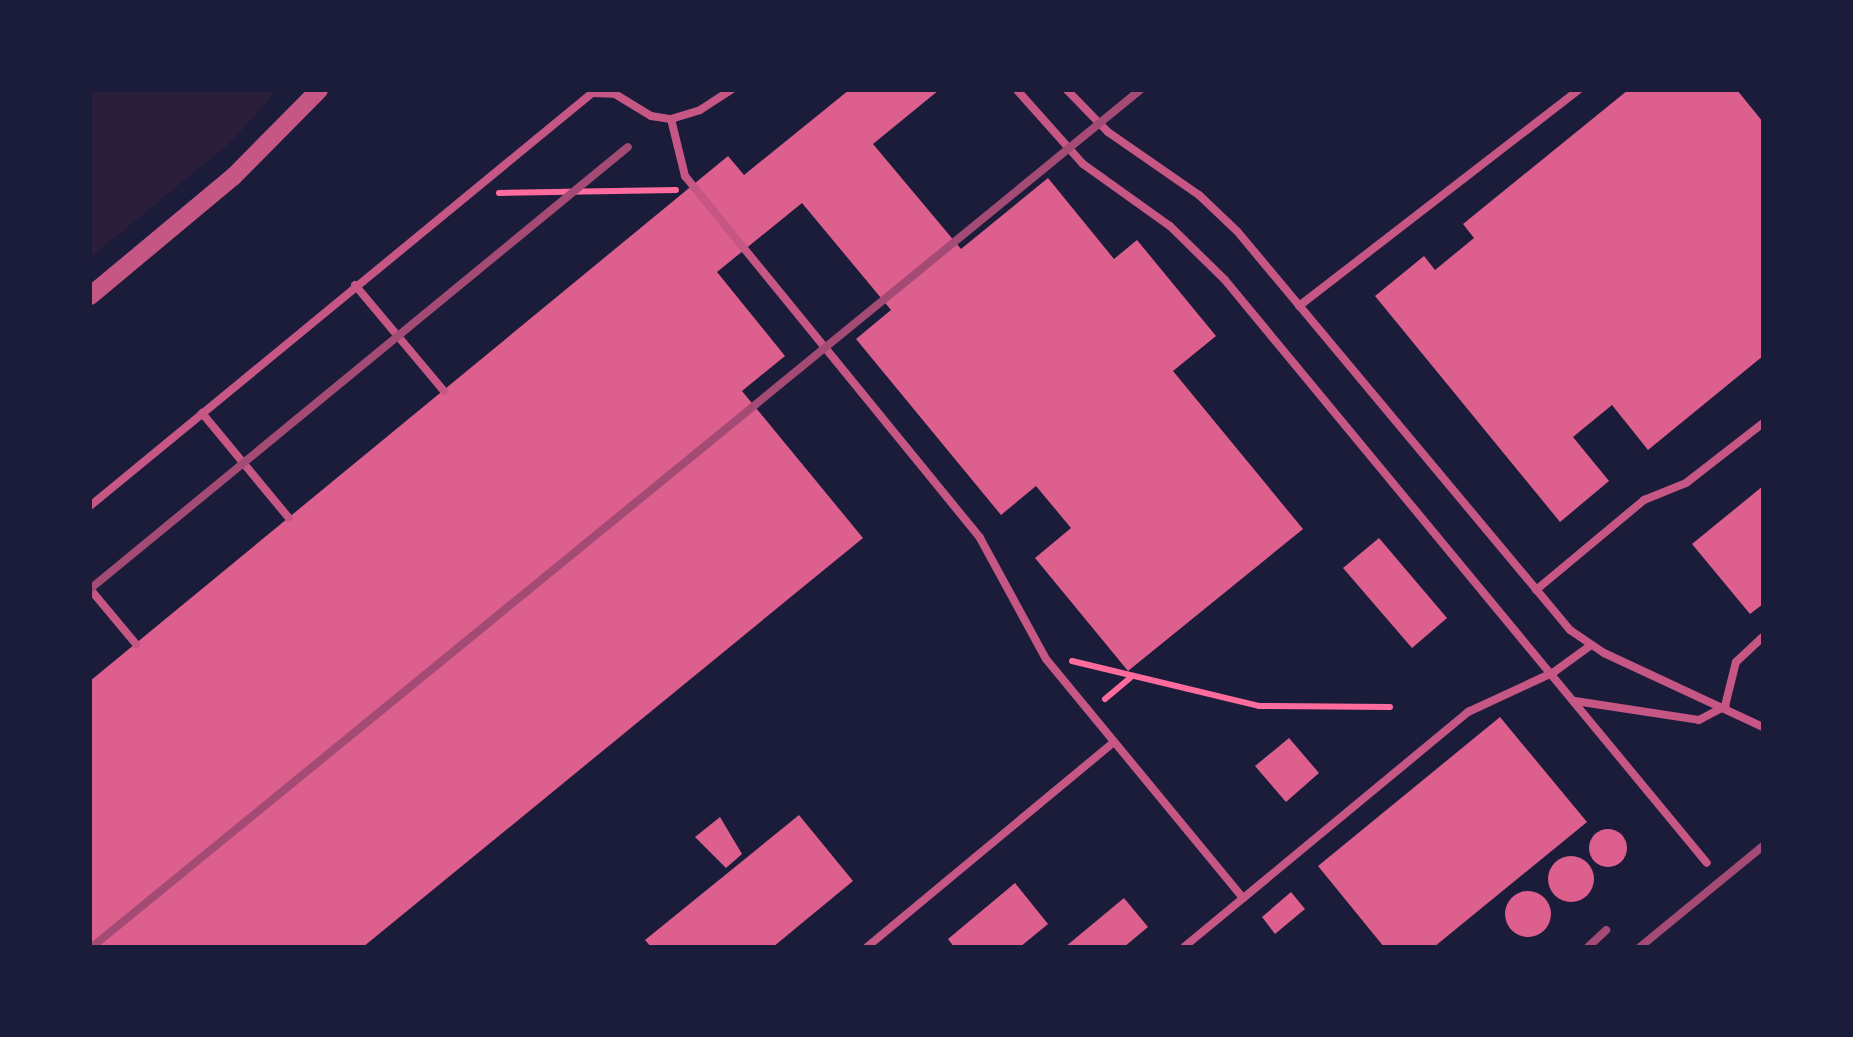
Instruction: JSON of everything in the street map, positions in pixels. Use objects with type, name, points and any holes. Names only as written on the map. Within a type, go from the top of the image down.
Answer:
[{"type":"street","points":[[90,296],[233,177],[320,90]]},
{"type":"lane","points":[[90,506],[592,93],[615,94],[651,116],[672,119],[700,110],[730,90]]},
{"type":"lane","points":[[1017,90],[1083,164],[1170,226],[1216,270],[1554,672],[1708,862]]},
{"type":"lane","points":[[1067,90],[1108,132],[1218,210],[1536,590],[1591,644],[1763,727]]},
{"type":"lane","points":[[1299,306],[1578,90]]},
{"type":"lane","points":[[672,119],[676,157],[693,187],[980,538],[1046,659],[1243,898]]},
{"type":"lane","points":[[355,285],[444,391]]},
{"type":"lane","points":[[202,412],[289,518]]},
{"type":"lane","points":[[1536,590],[1644,500],[1686,483],[1763,423]]},
{"type":"lane","points":[[90,589],[136,644]]},
{"type":"lane","points":[[1575,702],[1699,720],[1725,706],[1736,662],[1763,637]]},
{"type":"lane","points":[[1184,947],[1468,712],[1554,672],[1591,644]]},
{"type":"lane","points":[[868,947],[1114,742]]},
{"type":"path","points":[[487,193],[671,194],[693,187]]},
{"type":"path","points":[[1072,661],[1259,706],[1390,707]]},
{"type":"path","points":[[1105,700],[1131,677]]},
{"type":"shaded area","points":[[90,90],[277,90],[232,141],[90,258]]},
{"type":"building","points":[[849,90],[939,90],[873,144],[961,249],[1048,178],[1114,259],[1137,240],[1216,336],[1173,371],[1303,529],[1128,671],[1035,558],[1071,528],[1036,486],[1001,515],[856,339],[891,310],[802,203],[717,272],[785,356],[742,391],[863,538],[363,947],[90,947],[90,681],[728,156],[744,175]]},
{"type":"building","points":[[1628,90],[1737,90],[1763,122],[1763,356],[1648,450],[1612,405],[1573,437],[1609,481],[1560,522],[1375,296],[1424,256],[1435,270],[1474,238],[1463,224]]},
{"type":"building","points":[[1763,486],[1763,604],[1750,614],[1692,544]]},
{"type":"building","points":[[1379,538],[1447,618],[1412,648],[1343,568]]},
{"type":"building","points":[[1500,717],[1587,822],[1434,947],[1384,947],[1318,866]]},
{"type":"building","points":[[1289,738],[1319,773],[1286,802],[1255,766]]},
{"type":"building","points":[[799,815],[853,881],[773,947],[651,947],[645,940]]},
{"type":"building","points":[[720,817],[742,854],[726,868],[695,837]]},
{"type":"building","points":[[1608,829],[1621,835],[1627,848],[1621,861],[1608,867],[1595,861],[1589,848],[1595,835]]},
{"type":"building","points":[[1571,856],[1587,863],[1594,879],[1587,895],[1571,902],[1555,895],[1548,879],[1555,863]]},
{"type":"building","points":[[1015,883],[1048,924],[1020,947],[954,947],[948,939]]},
{"type":"building","points":[[1528,891],[1544,898],[1551,914],[1544,930],[1528,937],[1512,930],[1505,914],[1512,898]]},
{"type":"building","points":[[1291,892],[1305,909],[1275,934],[1262,917]]},
{"type":"building","points":[[1124,898],[1148,927],[1124,947],[1065,947]]},
{"type":"railway","points":[[92,947],[1140,90]]},
{"type":"railway","points":[[90,589],[628,147]]},
{"type":"railway","points":[[1640,947],[1763,846]]},
{"type":"railway","points":[[1588,947],[1606,930]]}]
